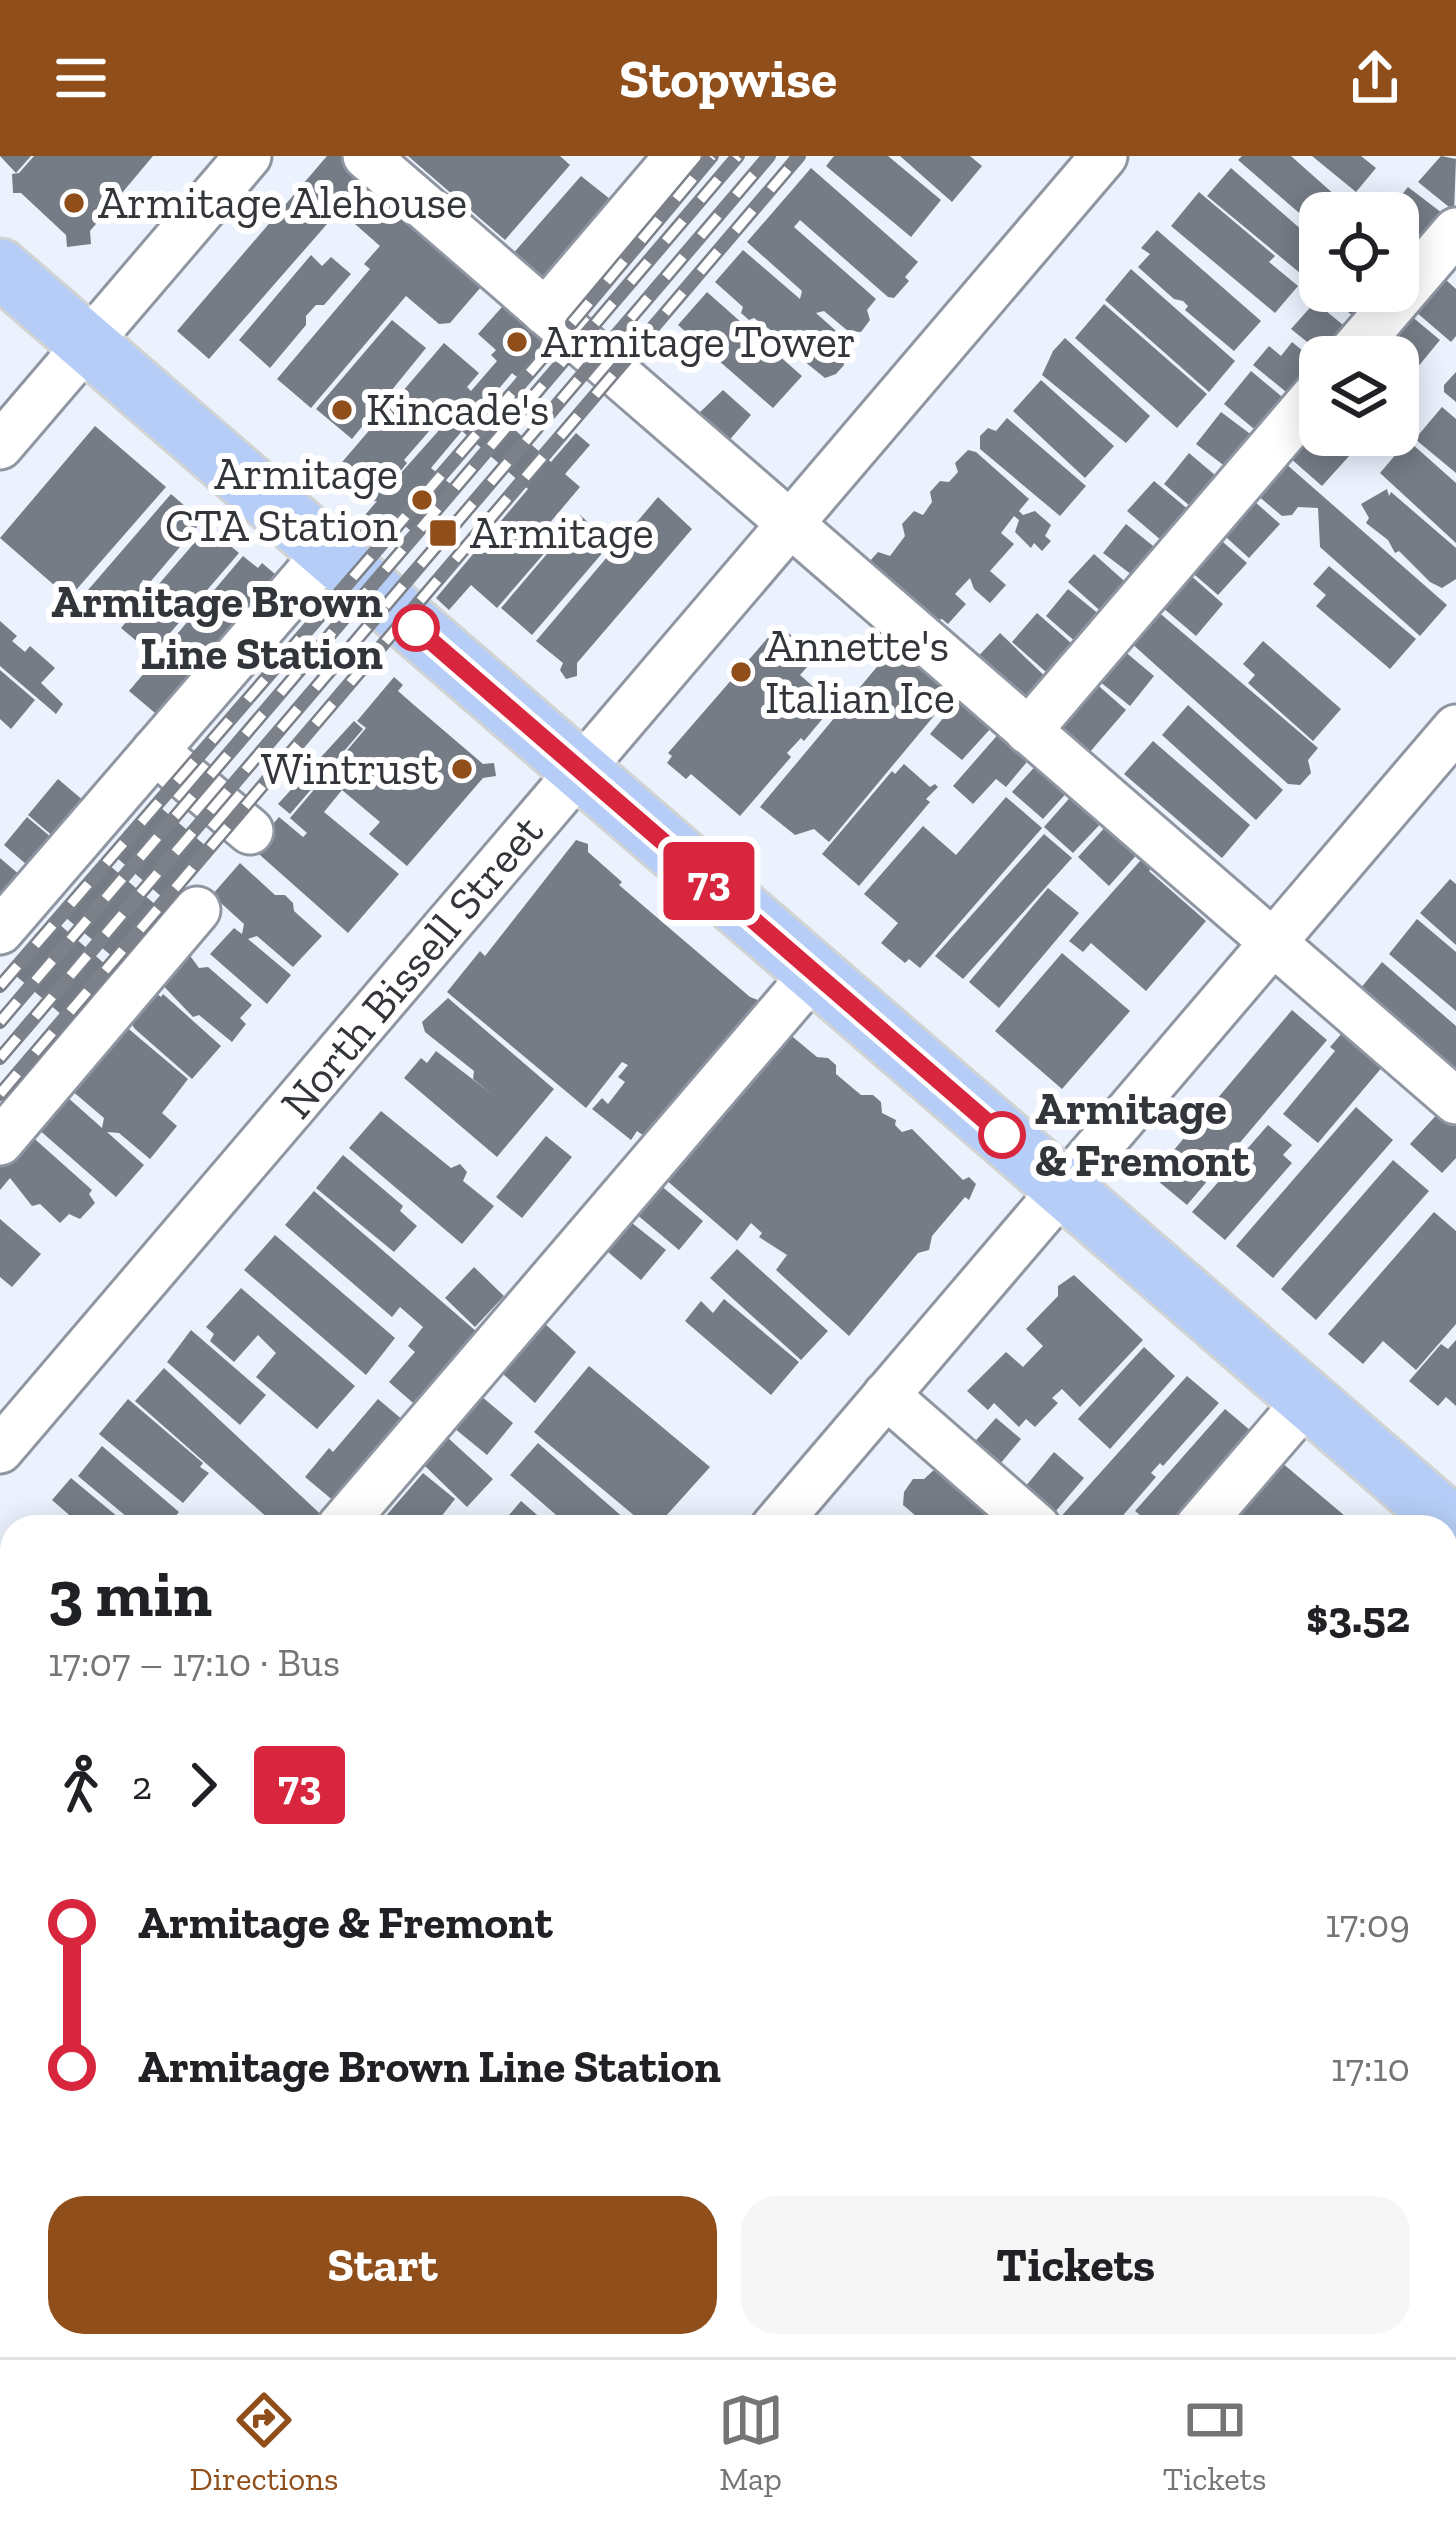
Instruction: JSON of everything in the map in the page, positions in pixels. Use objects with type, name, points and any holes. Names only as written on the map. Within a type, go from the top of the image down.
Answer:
[{"type":"main road","points":[[0,268],[1441,1515]]},
{"type":"street","points":[[0,446],[248,156]]},
{"type":"street","points":[[366,156],[1456,1101]]},
{"type":"street","points":[[545,312],[678,156]]},
{"type":"street","name":"North Bissell Street","points":[[0,1450],[1104,156]]},
{"type":"street","points":[[1366,336],[1456,231]]},
{"type":"street","points":[[1028,730],[1299,414]]},
{"type":"street","points":[[0,931],[327,552]]},
{"type":"street","points":[[784,1515],[1456,728]]},
{"type":"street","points":[[155,751],[250,832]]},
{"type":"street","points":[[0,1142],[10,1094],[197,910]]},
{"type":"street","points":[[350,1515],[814,973]]},
{"type":"street","points":[[886,1395],[1023,1515]]},
{"type":"street","points":[[1208,1515],[1307,1399]]},
{"type":"building","points":[[0,156],[31,156],[16,173]]},
{"type":"building","points":[[34,156],[153,156],[90,231],[91,244],[67,247],[66,235],[21,193],[13,193],[12,174],[19,173]]},
{"type":"building","points":[[327,156],[346,156],[369,176],[209,359],[177,331]]},
{"type":"building","points":[[408,156],[560,156],[570,165],[505,240]]},
{"type":"building","points":[[834,156],[888,156],[941,200],[911,237],[826,166]]},
{"type":"building","points":[[900,156],[970,156],[982,166],[952,202]]},
{"type":"building","points":[[1242,156],[1291,156],[1332,192],[1299,192],[1299,213],[1238,160]]},
{"type":"building","points":[[1312,156],[1361,156],[1376,168],[1356,192]]},
{"type":"building","points":[[1441,156],[1456,159],[1454,211],[1418,182]]},
{"type":"building","points":[[811,168],[918,262],[905,277],[909,281],[894,298],[888,297],[800,220],[794,227],[876,299],[867,310],[870,320],[861,332],[848,331],[824,311],[816,313],[852,345],[842,356],[844,365],[825,378],[794,353],[789,355],[778,345],[780,337],[754,318],[749,320],[741,313],[743,307],[715,282],[743,250],[800,299],[802,291],[747,242]]},
{"type":"building","points":[[1231,168],[1299,228],[1299,272],[1207,196]]},
{"type":"building","points":[[581,176],[615,203],[543,284],[511,256]]},
{"type":"building","points":[[375,183],[487,280],[450,323],[439,324],[406,296],[311,408],[277,379],[370,269],[364,264],[380,246],[347,217]]},
{"type":"building","points":[[1199,192],[1275,256],[1269,262],[1298,286],[1275,313],[1171,226]]},
{"type":"building","points":[[1419,195],[1442,213],[1419,241]]},
{"type":"building","points":[[1157,230],[1261,321],[1234,351],[1185,310],[1188,306],[1183,301],[1174,299],[1138,267],[1150,254],[1141,248]]},
{"type":"building","points":[[311,255],[322,266],[331,257],[351,274],[324,305],[316,305],[306,316],[306,325],[270,368],[239,340]]},
{"type":"building","points":[[1131,269],[1235,361],[1209,392],[1105,300]]},
{"type":"building","points":[[1445,279],[1456,289],[1456,336],[1451,342],[1416,312]]},
{"type":"building","points":[[707,292],[802,376],[773,408],[678,325]]},
{"type":"building","points":[[511,297],[561,327],[486,404],[551,462],[576,433],[590,445],[565,474],[580,487],[548,525],[560,535],[497,608],[471,585],[449,610],[436,598],[528,489],[462,431],[431,468],[459,491],[419,538],[391,514],[369,541],[354,528],[377,501],[364,502],[354,494],[354,482],[337,468],[444,343],[479,373],[467,387],[471,391],[497,361],[491,355],[496,350],[478,334]],"holes":[[[444,414],[449,419],[384,492],[407,463],[404,460]]]},
{"type":"building","points":[[1104,304],[1207,394],[1177,428],[1075,338]]},
{"type":"building","points":[[1306,312],[1327,312],[1348,329],[1342,336],[1300,336],[1291,329]]},
{"type":"building","points":[[1410,315],[1440,340],[1419,366],[1419,336],[1393,336]]},
{"type":"building","points":[[392,320],[426,348],[352,439],[316,409]]},
{"type":"building","points":[[1065,338],[1150,416],[1126,443],[1042,375]]},
{"type":"building","points":[[1292,342],[1299,348],[1296,400],[1253,365],[1269,346],[1281,356]]},
{"type":"building","points":[[1251,371],[1287,401],[1259,433],[1224,404]]},
{"type":"building","points":[[1456,372],[1456,402],[1444,392],[1444,385]]},
{"type":"building","points":[[1041,380],[1114,446],[1085,478],[1013,411]]},
{"type":"building","points":[[723,390],[751,415],[726,444],[696,416]]},
{"type":"building","points":[[1442,407],[1456,419],[1456,473],[1419,442],[1419,434]]},
{"type":"building","points":[[1221,412],[1257,439],[1231,471],[1196,444]]},
{"type":"building","points":[[1007,418],[1086,486],[1060,516],[980,449],[980,436],[988,428],[996,431]]},
{"type":"building","points":[[95,426],[166,487],[69,598],[0,538]]},
{"type":"building","points":[[1299,446],[1299,456],[1349,456],[1322,486],[1289,457]]},
{"type":"building","points":[[968,450],[1029,499],[1019,511],[1023,515],[1035,511],[1051,525],[1045,536],[1051,541],[1042,551],[1034,543],[1031,548],[1015,532],[1019,520],[1014,516],[1001,533],[1014,544],[990,571],[1006,585],[990,603],[974,589],[970,578],[955,594],[966,604],[948,624],[942,619],[926,624],[868,563],[878,552],[890,556],[905,536],[902,524],[914,511],[923,515],[932,502],[930,492],[940,481],[949,482],[958,472],[955,463]]},
{"type":"building","points":[[1419,450],[1456,483],[1456,543],[1380,473],[1394,456],[1419,456]]},
{"type":"building","points":[[1189,453],[1222,481],[1196,511],[1164,484]]},
{"type":"building","points":[[1285,463],[1447,605],[1420,636],[1320,547],[1318,508],[1298,507],[1292,515],[1282,516],[1257,495]]},
{"type":"building","points":[[1154,481],[1189,510],[1162,541],[1127,511]]},
{"type":"building","points":[[1387,489],[1389,496],[1391,492],[1456,548],[1456,579],[1442,588],[1430,582],[1366,523],[1369,518],[1361,504]]},
{"type":"building","points":[[171,494],[202,521],[151,581],[142,580],[145,587],[119,618],[88,590]]},
{"type":"building","points":[[1246,494],[1280,524],[1249,558],[1216,528]]},
{"type":"building","points":[[658,497],[692,529],[577,663],[577,676],[566,679],[560,670],[563,663],[536,641]]},
{"type":"building","points":[[580,515],[611,543],[532,635],[501,608]]},
{"type":"building","points":[[1126,524],[1158,550],[1136,578],[1103,553]]},
{"type":"building","points":[[208,527],[239,553],[152,654],[121,628]]},
{"type":"building","points":[[1216,536],[1247,563],[1218,595],[1188,569]]},
{"type":"building","points":[[1094,554],[1131,587],[1105,615],[1068,582]]},
{"type":"building","points":[[243,556],[258,568],[262,563],[282,580],[161,718],[129,691]]},
{"type":"building","points":[[1329,566],[1416,639],[1390,669],[1316,606],[1326,595],[1313,584]]},
{"type":"building","points":[[1189,574],[1223,604],[1196,636],[1162,607]]},
{"type":"building","points":[[1068,589],[1100,615],[1077,643],[1046,616]]},
{"type":"building","points":[[1156,610],[1318,748],[1308,760],[1311,773],[1300,785],[1288,784],[1130,642]]},
{"type":"building","points":[[1037,613],[1071,643],[1046,672],[1012,642]]},
{"type":"building","points":[[0,621],[17,636],[12,641],[25,652],[30,646],[55,668],[41,683],[63,704],[56,714],[0,666]]},
{"type":"building","points":[[779,625],[816,657],[800,675],[834,705],[804,741],[801,738],[787,753],[791,757],[740,816],[691,774],[686,779],[667,763],[672,756],[668,753]]},
{"type":"building","points":[[1000,633],[1054,685],[1027,715],[972,663]]},
{"type":"building","points":[[1263,641],[1341,709],[1313,741],[1248,683],[1255,675],[1243,664]]},
{"type":"building","points":[[896,644],[953,693],[829,842],[814,829],[795,835],[760,807]]},
{"type":"building","points":[[1123,650],[1154,676],[1130,706],[1099,681]]},
{"type":"building","points":[[0,670],[35,700],[11,729],[0,719]]},
{"type":"building","points":[[394,677],[403,685],[398,691],[414,705],[483,764],[494,763],[496,776],[483,778],[407,866],[369,834],[380,822],[342,790],[324,812],[399,874],[348,933],[252,848],[279,817],[303,837],[307,833],[290,818],[366,728],[357,721]]},
{"type":"building","points":[[1092,680],[1126,710],[1083,760],[1049,730]]},
{"type":"building","points":[[959,699],[992,727],[962,760],[930,734]]},
{"type":"building","points":[[1188,705],[1283,790],[1256,820],[1162,735]]},
{"type":"building","points":[[354,721],[363,729],[290,814],[278,804]]},
{"type":"building","points":[[1001,731],[1031,757],[1006,787],[996,779],[973,804],[953,786]]},
{"type":"building","points":[[1153,741],[1250,825],[1222,858],[1124,774]]},
{"type":"building","points":[[1040,761],[1071,788],[1043,819],[1012,792]]},
{"type":"building","points":[[904,764],[930,787],[938,787],[859,886],[822,854],[892,771],[895,774]]},
{"type":"building","points":[[58,779],[91,807],[61,843],[28,815]]},
{"type":"building","points":[[1074,793],[1104,820],[1073,853],[1044,827]]},
{"type":"building","points":[[1006,797],[1042,828],[920,968],[909,959],[905,963],[881,943],[898,923],[864,894],[923,826],[956,855]]},
{"type":"building","points":[[160,807],[207,847],[163,898],[116,857]]},
{"type":"building","points":[[27,817],[58,843],[34,871],[4,845]]},
{"type":"building","points":[[1108,824],[1140,851],[1109,886],[1078,857]]},
{"type":"building","points":[[1044,834],[1072,858],[963,979],[935,956]]},
{"type":"building","points":[[576,840],[588,844],[588,852],[622,882],[619,885],[750,997],[763,1002],[681,1092],[688,1096],[647,1138],[637,1131],[631,1140],[592,1109],[602,1098],[608,1104],[625,1082],[618,1077],[628,1065],[622,1062],[586,1108],[447,992],[480,951],[485,956]]},
{"type":"building","points":[[1148,852],[1158,861],[1149,871],[1206,921],[1146,991],[1091,943],[1083,952],[1069,941]]},
{"type":"building","points":[[0,858],[28,882],[0,915]]},
{"type":"building","points":[[240,863],[275,895],[285,895],[294,911],[322,936],[293,967],[257,936],[248,939],[291,975],[267,1004],[210,954],[234,928],[242,934],[244,924],[212,895]]},
{"type":"building","points":[[109,865],[157,906],[113,957],[65,917]]},
{"type":"building","points":[[1450,879],[1456,884],[1456,945],[1420,913]]},
{"type":"building","points":[[1048,888],[1079,913],[999,1008],[969,982]]},
{"type":"building","points":[[1417,919],[1456,952],[1456,1011],[1389,954]]},
{"type":"building","points":[[59,924],[106,965],[62,1015],[15,975]]},
{"type":"building","points":[[183,946],[199,968],[208,967],[252,1005],[240,1018],[246,1024],[232,1042],[199,1015],[193,1017],[155,977]]},
{"type":"building","points":[[1062,953],[1130,1011],[1062,1089],[995,1031]]},
{"type":"building","points":[[1382,962],[1456,1026],[1456,1081],[1356,994]]},
{"type":"building","points":[[151,989],[163,994],[221,1046],[192,1079],[127,1017]]},
{"type":"building","points":[[448,998],[554,1089],[497,1157],[404,1078],[421,1058],[427,1063],[436,1051],[493,1095],[473,1079],[474,1071],[425,1032],[422,1022]]},
{"type":"building","points":[[1292,1010],[1327,1040],[1187,1205],[1152,1176]]},
{"type":"building","points":[[124,1025],[188,1079],[162,1113],[177,1126],[150,1159],[119,1133],[107,1132],[144,1165],[116,1197],[37,1128],[66,1096],[102,1128],[104,1118],[64,1084]]},
{"type":"building","points":[[1349,1025],[1389,1059],[1318,1143],[1283,1114],[1335,1051],[1330,1047]]},
{"type":"building","points":[[788,1033],[817,1057],[828,1058],[836,1065],[836,1074],[861,1095],[873,1095],[881,1102],[882,1113],[896,1120],[902,1132],[912,1129],[963,1180],[969,1177],[976,1184],[969,1200],[965,1197],[932,1236],[929,1250],[918,1253],[849,1336],[776,1270],[787,1255],[759,1237],[762,1233],[751,1223],[737,1241],[665,1179]]},
{"type":"building","points":[[1356,1107],[1393,1140],[1273,1278],[1236,1246]]},
{"type":"building","points":[[1441,1110],[1456,1124],[1456,1158],[1442,1173],[1410,1144]]},
{"type":"building","points":[[381,1111],[451,1168],[460,1164],[467,1172],[463,1181],[494,1206],[462,1244],[349,1148]]},
{"type":"building","points":[[1268,1125],[1292,1145],[1283,1155],[1292,1163],[1225,1240],[1192,1212]]},
{"type":"building","points":[[28,1133],[92,1190],[89,1194],[95,1203],[80,1219],[69,1214],[60,1223],[40,1204],[32,1206],[10,1178],[0,1190],[0,1165]]},
{"type":"building","points":[[546,1136],[572,1157],[522,1218],[496,1197]]},
{"type":"building","points":[[343,1155],[403,1206],[400,1211],[417,1226],[394,1252],[316,1188]]},
{"type":"building","points":[[1393,1160],[1429,1191],[1316,1320],[1281,1289]]},
{"type":"building","points":[[659,1184],[703,1221],[679,1250],[635,1213]]},
{"type":"building","points":[[314,1191],[484,1338],[419,1408],[389,1382],[415,1352],[408,1346],[423,1327],[400,1307],[392,1317],[285,1225]]},
{"type":"building","points":[[1434,1212],[1456,1231],[1456,1324],[1416,1370],[1383,1341],[1363,1364],[1328,1334]]},
{"type":"building","points":[[0,1219],[41,1254],[12,1287],[0,1277]]},
{"type":"building","points":[[632,1223],[666,1250],[641,1280],[608,1252]]},
{"type":"building","points":[[275,1235],[395,1338],[366,1375],[244,1270]]},
{"type":"building","points":[[737,1249],[828,1331],[801,1360],[710,1278]]},
{"type":"building","points":[[474,1267],[504,1296],[475,1327],[445,1298]]},
{"type":"building","points":[[1074,1275],[1143,1340],[1080,1407],[1062,1389],[1052,1398],[1058,1403],[1035,1427],[1026,1419],[1019,1427],[994,1403],[988,1410],[967,1391],[1006,1352],[1023,1367],[1043,1346],[1026,1329],[1058,1296],[1058,1286]]},
{"type":"building","points":[[241,1288],[355,1386],[317,1429],[256,1377],[276,1353],[258,1335],[234,1362],[210,1341],[214,1334],[206,1327]]},
{"type":"building","points":[[724,1299],[799,1362],[771,1395],[685,1321],[701,1301],[713,1313]]},
{"type":"building","points":[[543,1322],[576,1352],[535,1403],[503,1374]]},
{"type":"building","points":[[191,1330],[266,1395],[240,1425],[167,1362]]},
{"type":"building","points":[[1456,1340],[1456,1406],[1446,1397],[1438,1406],[1409,1381],[1441,1344],[1448,1349]]},
{"type":"building","points":[[1144,1347],[1175,1376],[1110,1449],[1078,1419]]},
{"type":"building","points":[[589,1366],[710,1467],[667,1515],[634,1515],[534,1432]]},
{"type":"building","points":[[164,1368],[321,1515],[264,1515],[135,1401]]},
{"type":"building","points":[[1187,1376],[1219,1403],[1163,1466],[1160,1463],[1151,1473],[1156,1477],[1123,1515],[1062,1515]]},
{"type":"building","points":[[481,1396],[513,1423],[487,1455],[454,1428]]},
{"type":"building","points":[[128,1399],[209,1473],[183,1503],[99,1434]]},
{"type":"building","points":[[378,1399],[410,1426],[341,1507],[305,1477]]},
{"type":"building","points":[[1225,1409],[1257,1436],[1186,1515],[1135,1511]]},
{"type":"building","points":[[996,1418],[1021,1439],[995,1470],[969,1448]]},
{"type":"building","points":[[447,1437],[493,1479],[467,1507],[424,1465]]},
{"type":"building","points":[[538,1443],[620,1515],[556,1515],[510,1475]]},
{"type":"building","points":[[102,1446],[179,1512],[125,1515],[78,1476]]},
{"type":"building","points":[[1054,1452],[1084,1478],[1055,1512],[1025,1487]]},
{"type":"building","points":[[1281,1462],[1344,1515],[1238,1515]]},
{"type":"building","points":[[935,1469],[985,1514],[915,1515],[903,1505],[904,1492],[913,1479],[924,1479]]},
{"type":"building","points":[[423,1473],[455,1499],[442,1515],[387,1515]]},
{"type":"building","points":[[71,1478],[116,1515],[69,1515],[52,1500]]},
{"type":"building","points":[[521,1501],[537,1515],[509,1515]]},
{"type":"railway","points":[[572,323],[712,156]]},
{"type":"railway","points":[[0,1022],[738,156]]},
{"type":"railway","points":[[0,1058],[769,156]]},
{"type":"railway","points":[[0,1094],[799,156]]},
{"type":"railway","points":[[0,986],[545,355]]},
{"type":"bus line","name":"73","points":[[416,628],[1002,1135]]},
{"type":"place","name":"Armitage Alehouse","points":[[74,203]]},
{"type":"place","name":"Armitage Tower","points":[[517,342]]},
{"type":"place","name":"Kincade's","points":[[342,410]]},
{"type":"place","name":"Armitage CTA Station","points":[[422,500]]},
{"type":"place","name":"Armitage","points":[[443,533]]},
{"type":"place","name":"Armitage Brown Line Station","points":[[416,628]]},
{"type":"place","name":"Annette's Italian Ice","points":[[741,672]]},
{"type":"place","name":"Wintrust","points":[[462,769]]},
{"type":"place","name":"Armitage & Fremont","points":[[1002,1135]]}]
